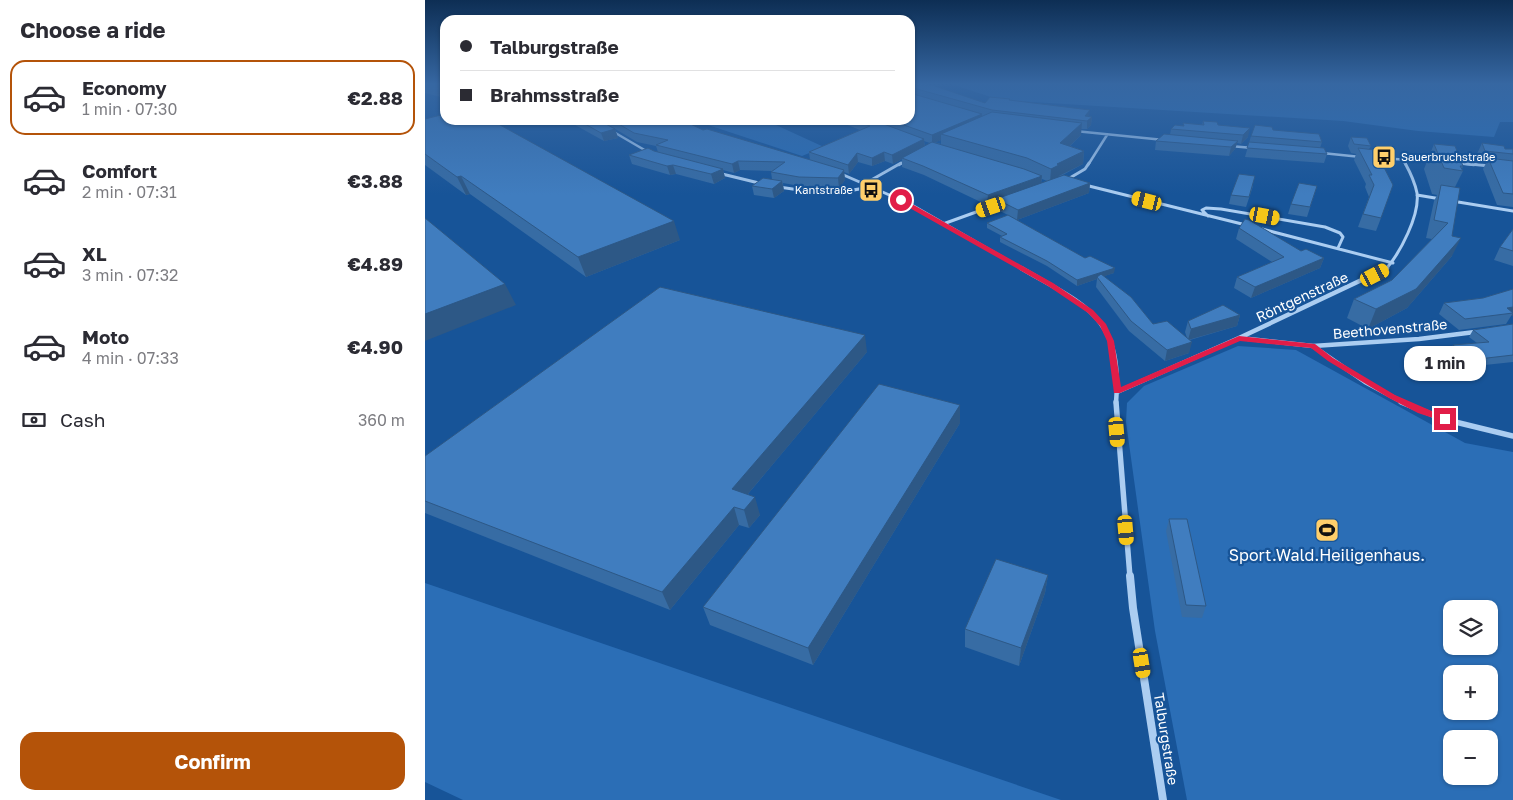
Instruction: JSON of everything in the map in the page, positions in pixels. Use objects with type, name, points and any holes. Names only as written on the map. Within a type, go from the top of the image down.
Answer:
[{"type":"street","points":[[606,127],[649,153]]},
{"type":"street","points":[[1065,130],[1173,141]]},
{"type":"street","points":[[1072,182],[1065,181],[1085,169],[1107,135]]},
{"type":"street","points":[[1220,145],[1258,148]]},
{"type":"street","points":[[1317,153],[1404,161],[1434,161]]},
{"type":"street","points":[[866,183],[913,157]]},
{"type":"street","points":[[1404,161],[1417,196],[1513,211]]},
{"type":"street","points":[[1453,162],[1496,167]]},
{"type":"street","name":"Talburgstraße","points":[[831,171],[872,186],[1050,284],[1091,312],[1103,325],[1111,341],[1117,392],[1115,410],[1133,608],[1163,800]]},
{"type":"street","points":[[717,172],[769,185]]},
{"type":"street","points":[[1080,184],[1393,263]]},
{"type":"street","points":[[776,186],[846,192],[872,186]]},
{"type":"street","name":"Röntgenstraße","points":[[1117,392],[1387,269],[1393,263],[1406,238],[1417,196]]},
{"type":"street","points":[[943,224],[1005,202]]},
{"type":"street","points":[[1209,216],[1202,210],[1206,208],[1221,209],[1325,227],[1341,233],[1343,237],[1338,248]]},
{"type":"street","name":"Beethovenstraße","points":[[1239,338],[1313,346],[1484,331]]},
{"type":"street","points":[[1313,346],[1392,396],[1421,411],[1513,436]]},
{"type":"shaded area","points":[[1332,120],[1513,120],[1513,122],[1500,122],[1494,137],[1418,131]]},
{"type":"shaded area","points":[[708,125],[776,125],[824,147],[802,156]]},
{"type":"shaded area","name":"Sport.Wald.Heiligenhaus.","points":[[1238,346],[1296,350],[1465,443],[1513,452],[1513,800],[1187,800],[1155,631],[1126,422],[1127,403],[1144,386]]},
{"type":"shaded area","points":[[425,583],[1061,800],[463,800],[425,782]]},
{"type":"building","points":[[425,120],[440,120],[440,125],[500,125],[674,221],[578,257],[461,176],[457,177],[425,154]]},
{"type":"building","points":[[915,120],[967,120],[932,135],[904,125],[915,125]]},
{"type":"building","points":[[973,120],[1060,120],[1082,123],[1060,143],[1084,151],[1057,164],[1059,165],[1051,169],[1027,158],[941,134]]},
{"type":"building","points":[[1203,121],[1217,122],[1218,125],[1250,128],[1243,135],[1171,129],[1175,125],[1184,126],[1183,123],[1204,125]]},
{"type":"building","points":[[587,125],[608,125],[615,129],[601,133]]},
{"type":"building","points":[[620,125],[692,125],[703,130],[707,129],[844,170],[838,178],[799,177],[771,172],[785,162],[738,161],[732,164],[656,145],[668,140],[634,133]]},
{"type":"building","points":[[867,125],[886,125],[924,139],[892,155],[884,152],[872,158],[857,153],[848,165],[809,152],[870,126]]},
{"type":"building","points":[[1255,125],[1272,127],[1273,130],[1319,134],[1322,142],[1251,136]]},
{"type":"building","points":[[1164,134],[1238,141],[1231,147],[1156,141]]},
{"type":"building","points":[[1351,137],[1367,138],[1371,146],[1354,144]]},
{"type":"building","points":[[932,142],[1042,176],[988,195],[902,158]]},
{"type":"building","points":[[1249,142],[1324,148],[1327,154],[1247,148]]},
{"type":"building","points":[[1482,143],[1504,146],[1505,149],[1513,149],[1513,154],[1485,151]]},
{"type":"building","points":[[1434,144],[1455,146],[1463,166],[1460,166],[1463,171],[1444,168]]},
{"type":"building","points":[[648,148],[723,169],[711,174],[673,165],[667,166],[629,155]]},
{"type":"building","points":[[1358,148],[1375,150],[1393,185],[1381,218],[1363,214],[1374,185],[1369,175],[1372,175]]},
{"type":"building","points":[[1488,158],[1513,161],[1513,194],[1503,193]]},
{"type":"building","points":[[1239,174],[1255,176],[1249,197],[1231,195]]},
{"type":"building","points":[[1064,175],[1090,183],[1018,210],[996,199]]},
{"type":"building","points":[[763,178],[782,181],[772,189],[752,186]]},
{"type":"building","points":[[1299,183],[1317,186],[1310,207],[1291,204]]},
{"type":"building","points":[[1441,185],[1460,188],[1452,236],[1461,238],[1416,289],[1376,309],[1354,299],[1392,280],[1448,223],[1434,220]]},
{"type":"building","points":[[1008,215],[1085,258],[1090,256],[1115,268],[1077,280],[1047,261],[1000,237],[1007,234],[987,223]]},
{"type":"building","points":[[425,218],[505,284],[425,314]]},
{"type":"building","points":[[1245,219],[1301,251],[1306,249],[1324,258],[1255,287],[1237,277],[1284,257],[1239,228]]},
{"type":"building","points":[[1513,229],[1513,251],[1500,247]]},
{"type":"building","points":[[1101,274],[1131,297],[1153,324],[1167,321],[1192,342],[1167,350],[1131,321],[1097,277]]},
{"type":"building","points":[[660,287],[865,335],[732,489],[755,497],[744,510],[734,507],[662,592],[425,501],[425,456]]},
{"type":"building","points":[[1513,289],[1513,307],[1507,308],[1513,313],[1465,319],[1444,303],[1483,298]]},
{"type":"building","points":[[1223,305],[1240,315],[1191,329],[1188,321]]},
{"type":"building","points":[[1513,324],[1513,355],[1470,360],[1453,345],[1489,342],[1473,330]]},
{"type":"building","points":[[1430,354],[1446,369],[1427,371],[1411,356]]},
{"type":"building","points":[[879,384],[960,405],[808,648],[703,607]]},
{"type":"building","points":[[1169,519],[1187,519],[1206,606],[1186,605]]},
{"type":"building","points":[[996,559],[1048,575],[1021,648],[965,629]]},
{"type":"place","name":"Sauerbruchstraße","points":[[1384,157]]},
{"type":"place","name":"Kantstraße","points":[[871,190]]},
{"type":"place","name":"Sport.Wald.Heiligenhaus.","points":[[1327,530]]},
{"type":"route","points":[[901,200],[1050,284],[1091,312],[1103,325],[1111,341],[1117,392],[1239,338],[1313,346],[1392,396],[1421,411],[1445,419]]}]
